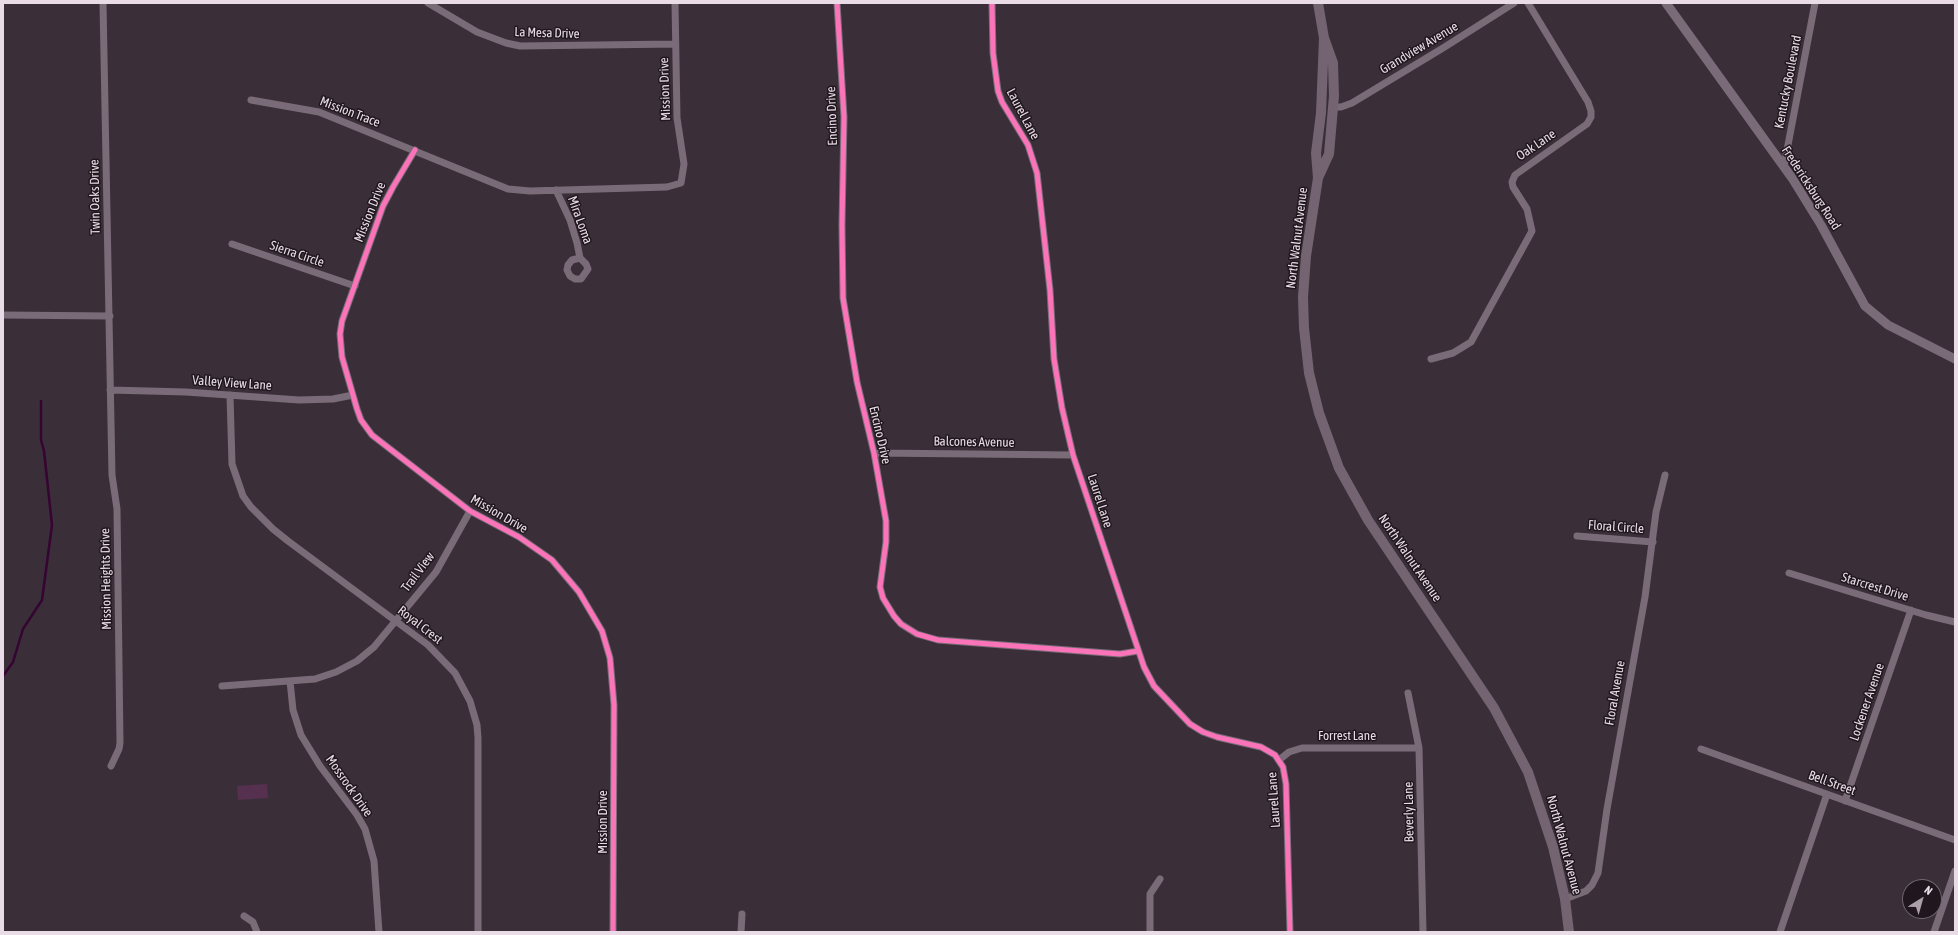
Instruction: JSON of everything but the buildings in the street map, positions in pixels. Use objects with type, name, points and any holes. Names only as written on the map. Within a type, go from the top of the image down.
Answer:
[{"type":"main road","name":"North Walnut Avenue","points":[[1318,3],[1324,38],[1321,113],[1316,153],[1318,178],[1303,281],[1304,320],[1309,373],[1328,440],[1339,468],[1368,520],[1473,676],[1517,750],[1528,772],[1538,796],[1553,846],[1565,899],[1569,932]]},
{"type":"main road","name":"North Walnut Avenue","points":[[1318,178],[1328,154],[1333,107],[1334,63],[1324,38]]},
{"type":"street","name":"Twin Oaks Drive","points":[[103,3],[110,316],[110,390]]},
{"type":"street","name":"La Mesa Drive","points":[[428,3],[477,32],[513,44],[534,47],[675,44]]},
{"type":"street","name":"Mission Drive","points":[[613,932],[614,705],[610,658],[602,631],[579,592],[552,560],[519,537],[470,511],[372,435],[361,420],[353,395],[342,357],[340,334],[383,206],[415,150],[508,188],[530,191],[667,187],[681,183],[684,164],[677,118],[675,3]]},
{"type":"street","name":"Encino Drive","points":[[837,3],[844,116],[842,224],[843,298],[856,382],[874,453],[887,530],[880,587],[885,603],[901,624],[917,634],[938,640],[1099,653],[1120,654],[1138,651]]},
{"type":"street","name":"Laurel Lane","points":[[992,3],[993,53],[998,91],[1002,102],[1028,145],[1037,173],[1050,290],[1054,359],[1062,408],[1073,455],[1138,651],[1154,686],[1167,702],[1190,724],[1203,732],[1217,737],[1261,747],[1275,755],[1285,773],[1290,932]]},
{"type":"street","name":"Grandview Avenue","points":[[1333,107],[1340,107],[1352,103],[1514,3]]},
{"type":"street","name":"Oak Lane","points":[[1431,359],[1453,353],[1471,342],[1532,231],[1527,209],[1513,187],[1512,182],[1515,175],[1587,124],[1591,117],[1588,102],[1528,3]]},
{"type":"street","name":"Fredericksburg Road","points":[[1666,3],[1784,166],[1821,225],[1865,306],[1888,324],[1955,360]]},
{"type":"street","name":"Kentucky Boulevard","points":[[1784,166],[1815,3]]},
{"type":"street","name":"Mission Trace","points":[[251,100],[319,112],[415,150]]},
{"type":"street","name":"Mira Loma","points":[[556,190],[570,220],[580,258]]},
{"type":"street","name":"Sierra Circle","points":[[232,244],[355,286]]},
{"type":"street","points":[[3,315],[110,316]]},
{"type":"street","name":"Valley View Lane","points":[[110,390],[230,395],[299,400],[353,395]]},
{"type":"street","name":"Mission Heights Drive","points":[[110,390],[112,475],[117,509],[120,743],[119,749],[111,766]]},
{"type":"street","name":"Royal Crest","points":[[230,395],[232,464],[243,496],[251,507],[283,537],[428,645],[455,673],[470,701],[478,738],[478,932]]},
{"type":"street","name":"Balcones Avenue","points":[[874,453],[1073,455]]},
{"type":"street","name":"Floral Avenue","points":[[1565,899],[1586,891],[1592,885],[1598,873],[1607,809],[1645,597],[1656,512],[1665,475]]},
{"type":"street","name":"Trail View","points":[[222,686],[290,682],[315,678],[346,668],[374,648],[440,565],[470,511]]},
{"type":"street","name":"Floral Circle","points":[[1577,536],[1653,542]]},
{"type":"street","name":"Starcrest Drive","points":[[1789,573],[1955,622]]},
{"type":"street","name":"Lockener Avenue","points":[[1846,801],[1911,610]]},
{"type":"street","name":"Mossrock Drive","points":[[290,682],[295,717],[301,735],[320,766],[357,815],[365,829],[374,861],[379,932]]},
{"type":"street","name":"Beverly Lane","points":[[1408,693],[1419,748],[1423,932]]},
{"type":"street","name":"Forrest Lane","points":[[1279,760],[1289,752],[1302,748],[1419,748]]},
{"type":"street","name":"Bell Street","points":[[1701,749],[1955,840]]},
{"type":"street","points":[[1780,932],[1827,794]]},
{"type":"street","points":[[1934,932],[1955,871]]},
{"type":"street","points":[[1150,932],[1150,894],[1160,879]]},
{"type":"street","points":[[741,932],[742,914]]},
{"type":"street","points":[[244,916],[253,922],[257,932]]},
{"type":"shaded area","points":[[267,784],[268,798],[238,800],[237,786]]},
{"type":"waterway","points":[[3,676],[13,662],[23,629],[42,600],[52,525],[44,451],[41,440],[41,401]]},
{"type":"cycle path","points":[[837,3],[844,117],[842,225],[843,298],[857,382],[874,453],[886,521],[886,542],[880,587],[883,598],[894,616],[901,624],[917,634],[938,640],[1120,654],[1138,651]]},
{"type":"cycle path","points":[[992,3],[993,53],[998,91],[1002,102],[1028,145],[1037,173],[1050,290],[1054,359],[1062,408],[1073,455],[1144,667],[1154,686],[1190,724],[1203,732],[1217,737],[1261,747],[1275,755],[1283,767],[1286,784],[1290,932]]},
{"type":"cycle path","points":[[415,150],[383,206],[342,321],[340,334],[342,357],[361,420],[372,435],[470,511],[519,537],[552,560],[579,592],[602,631],[610,658],[614,705],[613,932]]}]
